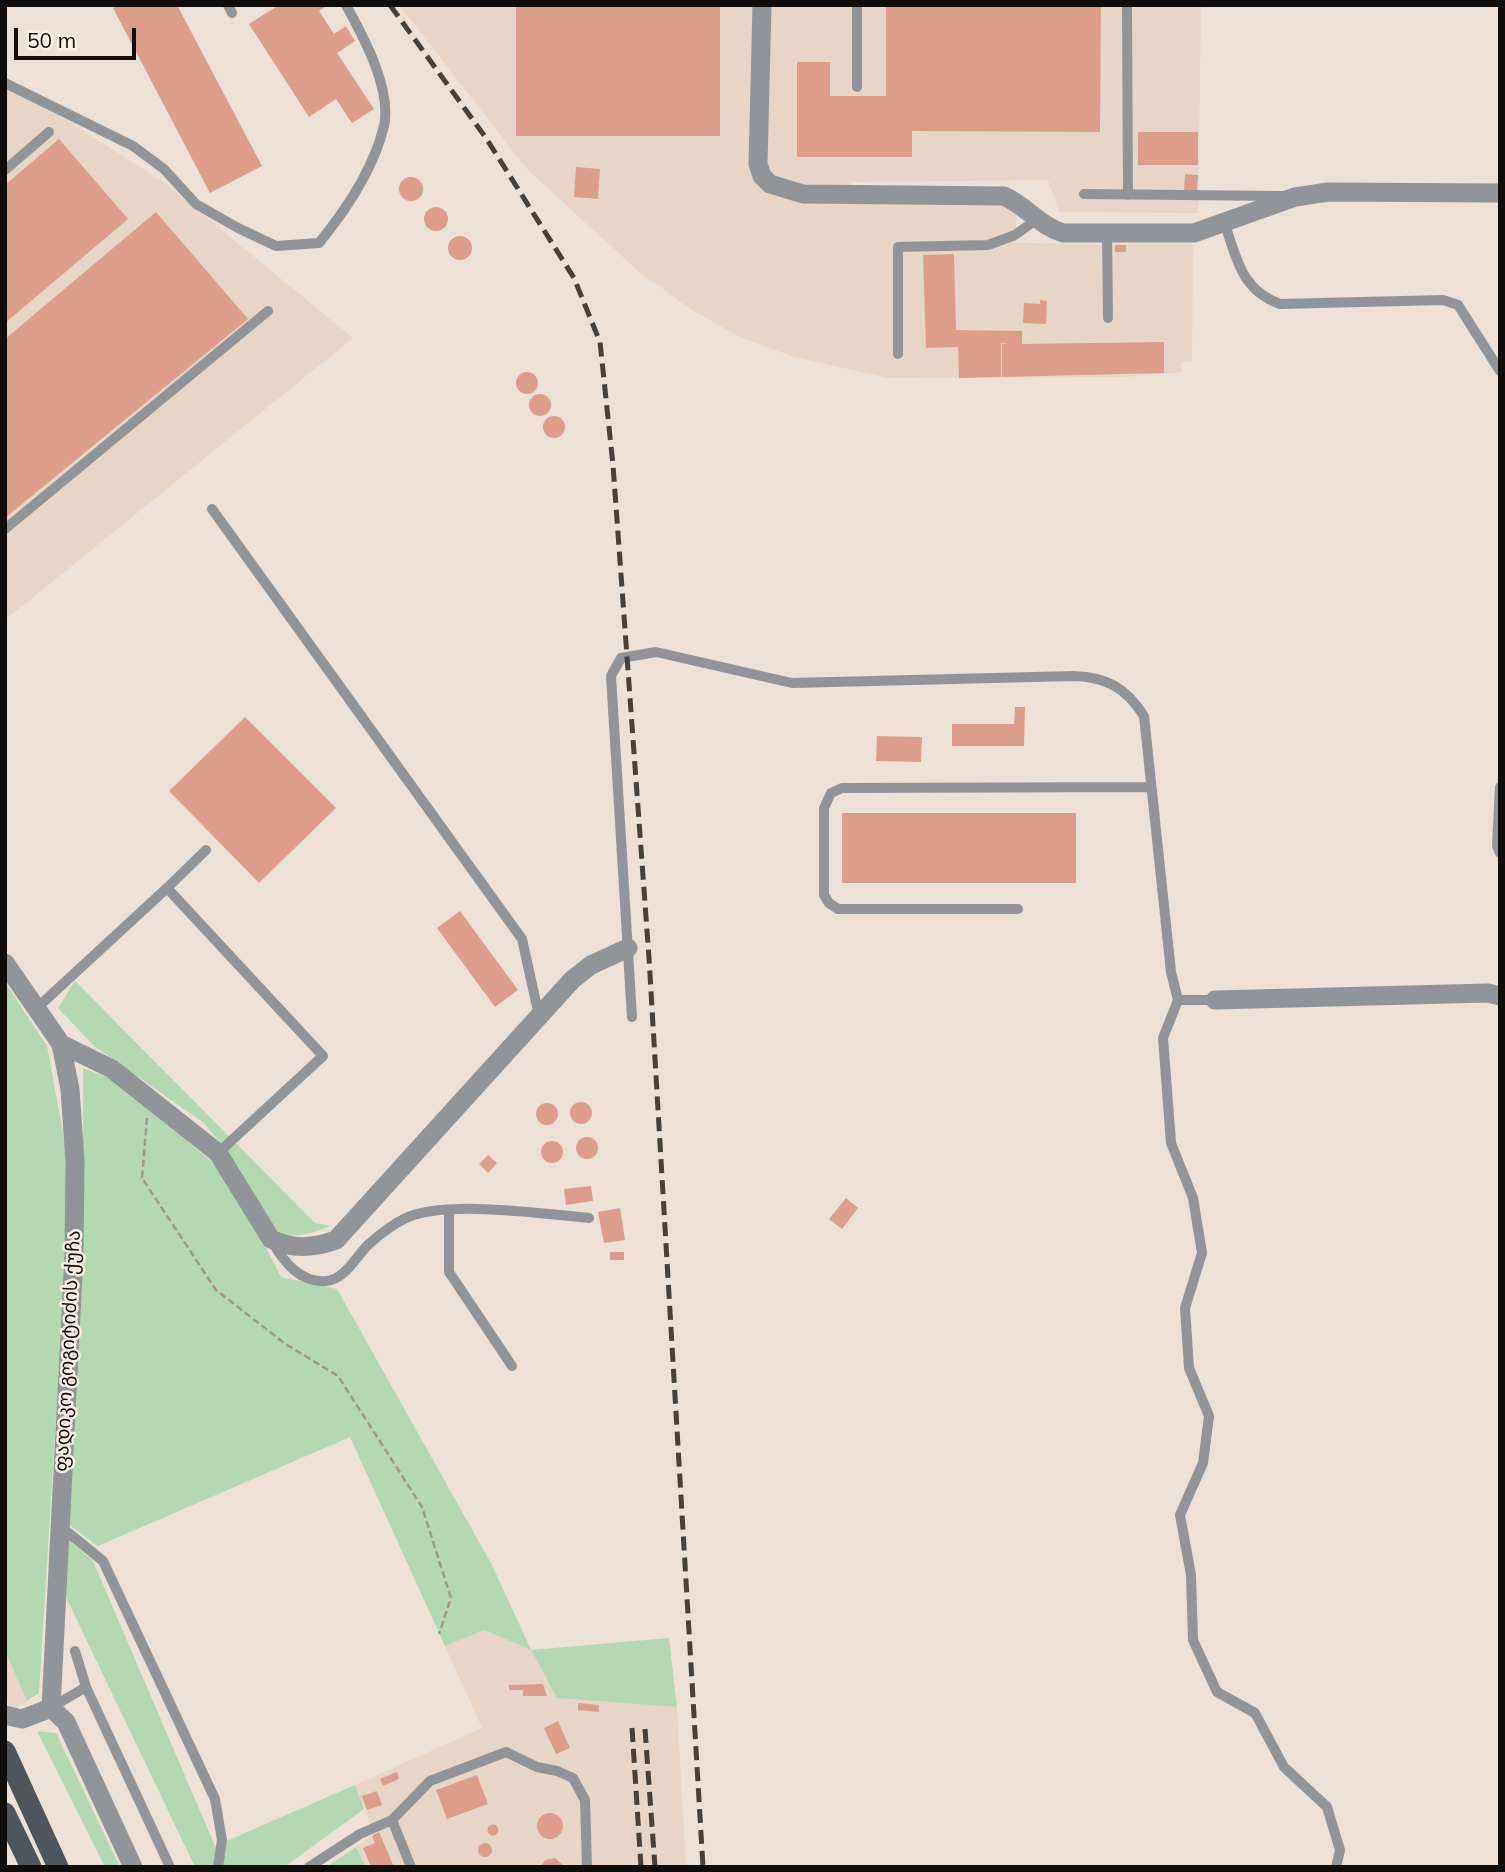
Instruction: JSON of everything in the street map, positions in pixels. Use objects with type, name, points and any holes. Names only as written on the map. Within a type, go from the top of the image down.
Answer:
[{"type":"main road","points":[[5,1751],[58,1867]]},
{"type":"main road","points":[[5,1813],[30,1867]]},
{"type":"street","points":[[762,5],[758,164],[762,177],[770,184],[803,194],[1004,196],[1063,233],[1194,233],[1295,197],[1328,192],[1500,193]]},
{"type":"street","points":[[61,1044],[112,1069],[218,1153],[271,1239],[298,1247],[317,1247],[336,1240],[572,979],[591,965],[628,948]]},
{"type":"street","name":"ფადიკო გოგიტიძის ქუჩა","points":[[5,963],[38,1007],[61,1044],[70,1089],[75,1175],[74,1255],[51,1708]]},
{"type":"street","points":[[1215,1000],[1488,993],[1500,996]]},
{"type":"street","points":[[5,1715],[22,1719],[51,1708],[66,1723],[133,1867]]},
{"type":"lane","points":[[5,83],[133,146],[164,169],[196,204],[238,228],[276,246],[319,243],[344,210],[369,164],[385,125],[384,97],[367,43],[346,5]]},
{"type":"lane","points":[[857,5],[857,87]]},
{"type":"lane","points":[[1127,5],[1128,195]]},
{"type":"lane","points":[[5,170],[49,132]]},
{"type":"lane","points":[[1084,194],[1295,197]]},
{"type":"lane","points":[[898,354],[898,247],[988,245],[1015,235],[1037,219]]},
{"type":"lane","points":[[1224,222],[1244,279],[1264,298],[1280,304],[1443,300],[1458,305],[1500,371]]},
{"type":"lane","points":[[1107,233],[1108,318]]},
{"type":"lane","points":[[5,529],[268,311]]},
{"type":"lane","points":[[212,509],[522,939],[539,1016]]},
{"type":"lane","points":[[632,1017],[611,676],[621,657],[656,652],[792,682],[1096,677],[1130,695],[1144,716],[1171,972],[1178,1000],[1163,1038],[1171,1143],[1193,1198],[1202,1253],[1185,1308],[1189,1368],[1209,1416],[1203,1463],[1180,1515],[1191,1575],[1193,1640],[1217,1692],[1255,1713],[1284,1767],[1327,1807],[1340,1850],[1336,1867]]},
{"type":"lane","points":[[1018,909],[838,909],[829,903],[824,895],[824,808],[831,793],[842,788],[1151,787]]},
{"type":"lane","points":[[1500,787],[1500,853]]},
{"type":"lane","points":[[38,1007],[206,850]]},
{"type":"lane","points":[[167,888],[323,1056],[218,1153]]},
{"type":"lane","points":[[1178,1000],[1215,1000]]},
{"type":"lane","points":[[271,1239],[282,1259],[296,1273],[325,1281],[341,1276],[370,1243],[415,1214],[474,1208],[589,1218]]},
{"type":"lane","points":[[449,1211],[449,1272],[512,1366]]},
{"type":"lane","points":[[59,1526],[103,1561],[209,1787],[215,1800],[222,1840],[218,1867]]},
{"type":"lane","points":[[75,1651],[86,1687],[170,1867]]},
{"type":"lane","points":[[51,1708],[86,1687]]},
{"type":"lane","points":[[309,1867],[360,1834],[392,1820],[430,1781],[506,1752],[537,1767],[573,1778],[580,1787],[585,1800],[587,1867]]},
{"type":"lane","points":[[392,1820],[411,1867]]},
{"type":"path","points":[[149,1098],[142,1178],[216,1290],[284,1343],[338,1376],[422,1507],[451,1598],[439,1634]]},
{"type":"shaded area","points":[[399,5],[1201,5],[1198,213],[1059,212],[1048,180],[851,182],[851,203],[1016,204],[1016,243],[1193,245],[1192,361],[1182,362],[1182,372],[1124,377],[888,378],[794,357],[740,337],[692,310],[638,271],[527,169]]},
{"type":"shaded area","points":[[5,81],[162,181],[353,338],[5,620]]},
{"type":"shaded area","points":[[483,1630],[531,1650],[557,1698],[677,1707],[686,1867],[366,1867],[356,1847],[368,1839],[372,1828],[355,1785],[482,1728],[445,1646]]},
{"type":"shaded area","points":[[5,1651],[27,1701],[12,1710],[5,1696]]},
{"type":"green space","points":[[75,981],[315,1223],[331,1226],[305,1234],[278,1234],[246,1187],[230,1154],[204,1123],[94,1046],[58,1008]]},
{"type":"green space","points":[[5,982],[47,1046],[65,1144],[65,1272],[39,1693],[27,1701],[5,1651]]},
{"type":"green space","points":[[83,1068],[116,1081],[218,1167],[258,1232],[281,1277],[337,1289],[492,1565],[531,1650],[484,1630],[445,1646],[350,1437],[98,1546],[68,1524],[83,1264]]},
{"type":"green space","points":[[68,1539],[93,1561],[215,1846],[355,1785],[364,1809],[284,1867],[195,1867],[65,1595]]},
{"type":"green space","points":[[669,1638],[677,1707],[557,1698],[531,1650]]},
{"type":"green space","points":[[37,1731],[56,1733],[120,1867],[105,1867]]},
{"type":"green space","points":[[356,1847],[366,1867],[326,1867]]},
{"type":"building","points":[[118,5],[177,5],[262,166],[210,193],[113,8]]},
{"type":"building","points":[[279,5],[328,5],[319,11],[334,34],[346,26],[355,41],[337,53],[374,109],[352,123],[336,99],[309,117],[249,24]]},
{"type":"building","points":[[516,5],[720,6],[720,136],[516,136]]},
{"type":"building","points":[[886,5],[1101,5],[1100,132],[912,131],[912,157],[797,157],[797,62],[830,62],[830,96],[886,96]]},
{"type":"building","points":[[1138,132],[1198,132],[1198,165],[1138,165]]},
{"type":"building","points":[[59,139],[128,219],[5,323],[5,185]]},
{"type":"building","points":[[576,167],[600,169],[598,199],[574,197]]},
{"type":"building","points":[[1185,174],[1198,175],[1197,191],[1184,191]]},
{"type":"building","points":[[411,177],[420,180],[423,189],[420,198],[411,201],[402,198],[399,189],[402,180]]},
{"type":"building","points":[[436,207],[445,210],[448,219],[445,228],[436,231],[427,228],[424,219],[427,210]]},
{"type":"building","points":[[156,212],[248,319],[5,518],[5,339]]},
{"type":"building","points":[[460,236],[469,239],[472,248],[469,257],[460,260],[451,257],[448,248],[451,239]]},
{"type":"building","points":[[1115,245],[1126,245],[1126,252],[1115,252]]},
{"type":"building","points":[[954,254],[956,330],[1022,331],[1022,344],[1164,342],[1164,373],[1002,377],[1002,344],[1009,344],[1001,343],[1001,377],[959,378],[958,347],[926,348],[923,255]]},
{"type":"building","points":[[1040,300],[1047,301],[1046,324],[1023,323],[1024,303],[1040,304]]},
{"type":"building","points":[[527,372],[537,379],[538,383],[531,393],[527,394],[517,387],[516,383],[523,373]]},
{"type":"building","points":[[540,394],[550,401],[551,405],[544,415],[540,416],[530,409],[529,405],[536,395]]},
{"type":"building","points":[[554,416],[564,423],[565,427],[558,437],[554,438],[544,431],[543,427],[550,417]]},
{"type":"building","points":[[1015,707],[1025,707],[1024,746],[952,746],[952,724],[1014,724]]},
{"type":"building","points":[[245,717],[336,808],[259,883],[169,791]]},
{"type":"building","points":[[877,736],[922,737],[921,762],[876,761]]},
{"type":"building","points":[[842,813],[1076,813],[1076,883],[842,883]]},
{"type":"building","points":[[460,911],[518,990],[495,1007],[437,928]]},
{"type":"building","points":[[581,1102],[591,1109],[592,1113],[585,1123],[581,1124],[571,1117],[570,1113],[577,1103]]},
{"type":"building","points":[[547,1103],[557,1110],[558,1114],[551,1124],[547,1125],[537,1118],[536,1114],[543,1104]]},
{"type":"building","points":[[587,1137],[597,1144],[598,1148],[591,1158],[587,1159],[577,1152],[576,1148],[583,1138]]},
{"type":"building","points":[[552,1141],[562,1148],[563,1152],[556,1162],[552,1163],[542,1156],[541,1152],[548,1142]]},
{"type":"building","points":[[488,1155],[497,1163],[488,1173],[479,1164]]},
{"type":"building","points":[[591,1186],[593,1201],[566,1205],[564,1189]]},
{"type":"building","points":[[846,1198],[858,1208],[842,1229],[829,1219]]},
{"type":"building","points":[[620,1208],[625,1240],[604,1243],[598,1212]]},
{"type":"building","points":[[610,1252],[624,1252],[624,1260],[610,1260]]},
{"type":"building","points":[[543,1684],[547,1696],[523,1696],[523,1690],[509,1690],[509,1685]]},
{"type":"building","points":[[578,1703],[599,1705],[599,1712],[578,1710]]},
{"type":"building","points":[[558,1721],[570,1748],[556,1754],[544,1728]]},
{"type":"building","points":[[397,1772],[399,1779],[383,1786],[380,1779]]},
{"type":"building","points":[[477,1775],[488,1804],[447,1819],[436,1790]]},
{"type":"building","points":[[377,1791],[382,1805],[367,1810],[362,1796]]},
{"type":"building","points":[[550,1813],[559,1817],[563,1826],[559,1835],[550,1839],[541,1835],[537,1826],[541,1817]]},
{"type":"building","points":[[493,1824],[499,1830],[493,1836],[487,1830]]},
{"type":"building","points":[[379,1832],[394,1867],[371,1867],[363,1848],[375,1843],[372,1836]]},
{"type":"building","points":[[482,1843],[488,1843],[492,1850],[488,1857],[482,1857],[478,1853],[478,1847]]},
{"type":"building","points":[[555,1858],[565,1867],[541,1867],[545,1860]]},
{"type":"railway","points":[[390,5],[486,138],[574,278],[600,342],[613,465],[649,958],[703,1867]]},
{"type":"railway","points":[[632,1728],[641,1867]]},
{"type":"railway","points":[[645,1729],[655,1867]]}]
